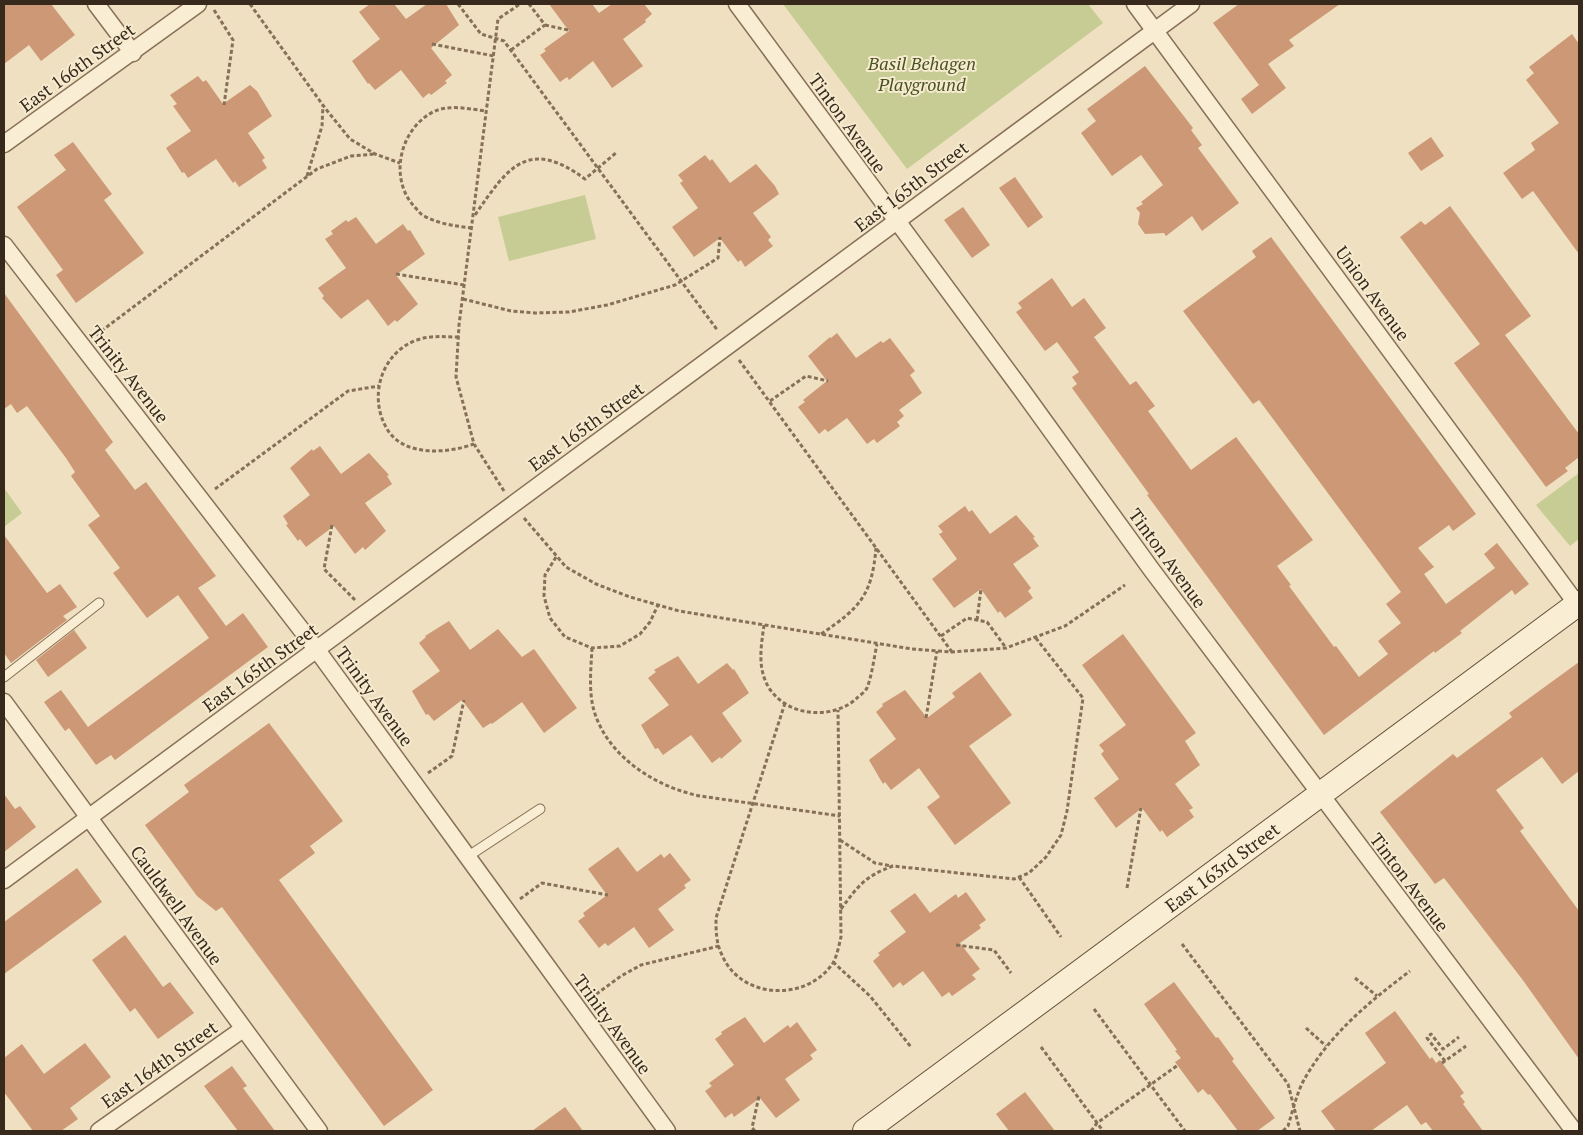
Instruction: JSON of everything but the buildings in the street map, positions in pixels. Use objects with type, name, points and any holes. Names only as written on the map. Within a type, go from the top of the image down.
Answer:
[{"type":"main road","name":"East 163rd Street","points":[[865,1131],[1579,605]]},
{"type":"street","points":[[96,4],[133,53]]},
{"type":"street","name":"East 166th Street","points":[[4,144],[133,53],[198,4]]},
{"type":"street","name":"Tinton Avenue","points":[[737,4],[1319,795],[1574,1131]]},
{"type":"street","name":"Union Avenue","points":[[1135,4],[1579,605]]},
{"type":"street","name":"East 165th Street","points":[[4,880],[1191,4]]},
{"type":"street","name":"Trinity Avenue","points":[[4,245],[317,650],[576,1009],[667,1131]]},
{"type":"street","name":"Cauldwell Avenue","points":[[4,702],[319,1131]]},
{"type":"street","name":"East 164th Street","points":[[99,1131],[243,1029]]},
{"type":"lane","points":[[4,677],[99,603]]},
{"type":"lane","points":[[467,858],[540,809]]},
{"type":"path","points":[[211,4],[233,40],[224,105]]},
{"type":"path","points":[[250,4],[350,139],[375,154],[400,162]]},
{"type":"path","points":[[458,4],[481,34],[504,41],[512,50],[952,652]]},
{"type":"path","points":[[520,4],[498,20],[464,285],[456,377],[474,444],[513,505],[566,567],[596,584],[679,611],[877,644],[952,652],[1006,648],[1065,626],[1125,585]]},
{"type":"path","points":[[529,4],[545,25],[568,30]]},
{"type":"path","points":[[512,50],[545,25]]},
{"type":"path","points":[[432,44],[494,56]]},
{"type":"path","points":[[307,177],[322,126],[323,105]]},
{"type":"path","points":[[472,228],[442,224],[422,215],[405,196],[399,174],[400,162],[407,139],[417,125],[433,112],[451,108],[486,111]]},
{"type":"path","points":[[473,216],[495,185],[509,171],[527,160],[547,159],[565,164],[585,179],[617,152]]},
{"type":"path","points":[[81,346],[307,177],[334,161],[352,156],[375,154]]},
{"type":"path","points":[[463,299],[535,314],[569,312],[607,305],[675,285],[718,258],[720,237]]},
{"type":"path","points":[[396,274],[464,285]]},
{"type":"path","points":[[459,337],[430,336],[415,340],[397,351],[386,366],[379,386],[380,415],[390,433],[408,446],[435,452],[456,451],[474,444]]},
{"type":"path","points":[[770,402],[806,376],[828,381]]},
{"type":"path","points":[[200,499],[348,392],[379,386]]},
{"type":"path","points":[[332,524],[324,569],[367,612]]},
{"type":"path","points":[[820,634],[848,616],[864,597],[874,572],[876,548]]},
{"type":"path","points":[[556,557],[545,574],[544,596],[550,618],[564,637],[592,648],[620,646],[640,634],[650,622],[658,605]]},
{"type":"path","points":[[977,620],[982,589]]},
{"type":"path","points":[[941,636],[967,618],[987,622],[1006,648]]},
{"type":"path","points":[[764,625],[760,653],[763,673],[770,689],[785,703],[806,713],[828,713],[846,708],[866,689],[877,644]]},
{"type":"path","points":[[840,840],[875,863],[1014,879],[1029,872],[1046,856],[1060,835],[1067,811],[1083,698],[1035,636]]},
{"type":"path","points":[[592,648],[591,687],[595,713],[606,736],[624,757],[654,780],[679,792],[840,816]]},
{"type":"path","points":[[926,718],[937,651]]},
{"type":"path","points":[[413,784],[452,756],[464,700]]},
{"type":"path","points":[[785,703],[716,918],[722,957],[737,974],[751,985],[772,991],[794,990],[823,974],[833,962],[841,937],[838,710]]},
{"type":"path","points":[[1127,888],[1141,808]]},
{"type":"path","points":[[841,910],[859,886],[874,872],[893,866]]},
{"type":"path","points":[[1019,877],[1061,937]]},
{"type":"path","points":[[505,910],[542,882],[608,896]]},
{"type":"path","points":[[1182,944],[1288,1084],[1300,1131]]},
{"type":"path","points":[[956,945],[994,950],[1012,973]]},
{"type":"path","points":[[576,1009],[621,976],[641,965],[719,946]]},
{"type":"path","points":[[833,962],[870,996],[911,1047]]},
{"type":"path","points":[[1283,1131],[1304,1080],[1326,1046],[1342,1027],[1377,996],[1410,971]]},
{"type":"path","points":[[1355,978],[1377,996]]},
{"type":"path","points":[[1094,1009],[1185,1131]]},
{"type":"path","points":[[1306,1028],[1326,1046]]},
{"type":"path","points":[[1459,1037],[1443,1049],[1431,1034],[1427,1038],[1444,1062],[1466,1046]]},
{"type":"path","points":[[1041,1048],[1103,1131]]},
{"type":"path","points":[[1091,1131],[1097,1124],[1178,1065]]},
{"type":"path","points":[[754,1131],[752,1128],[759,1096]]},
{"type":"green space","name":"Basil Behagen Playground","points":[[783,4],[1088,4],[1103,23],[907,169]]},
{"type":"green space","points":[[585,195],[596,239],[509,261],[498,217]]},
{"type":"green space","points":[[1579,473],[1579,539],[1570,546],[1536,505]]},
{"type":"green space","points":[[4,488],[22,513],[4,527]]}]
